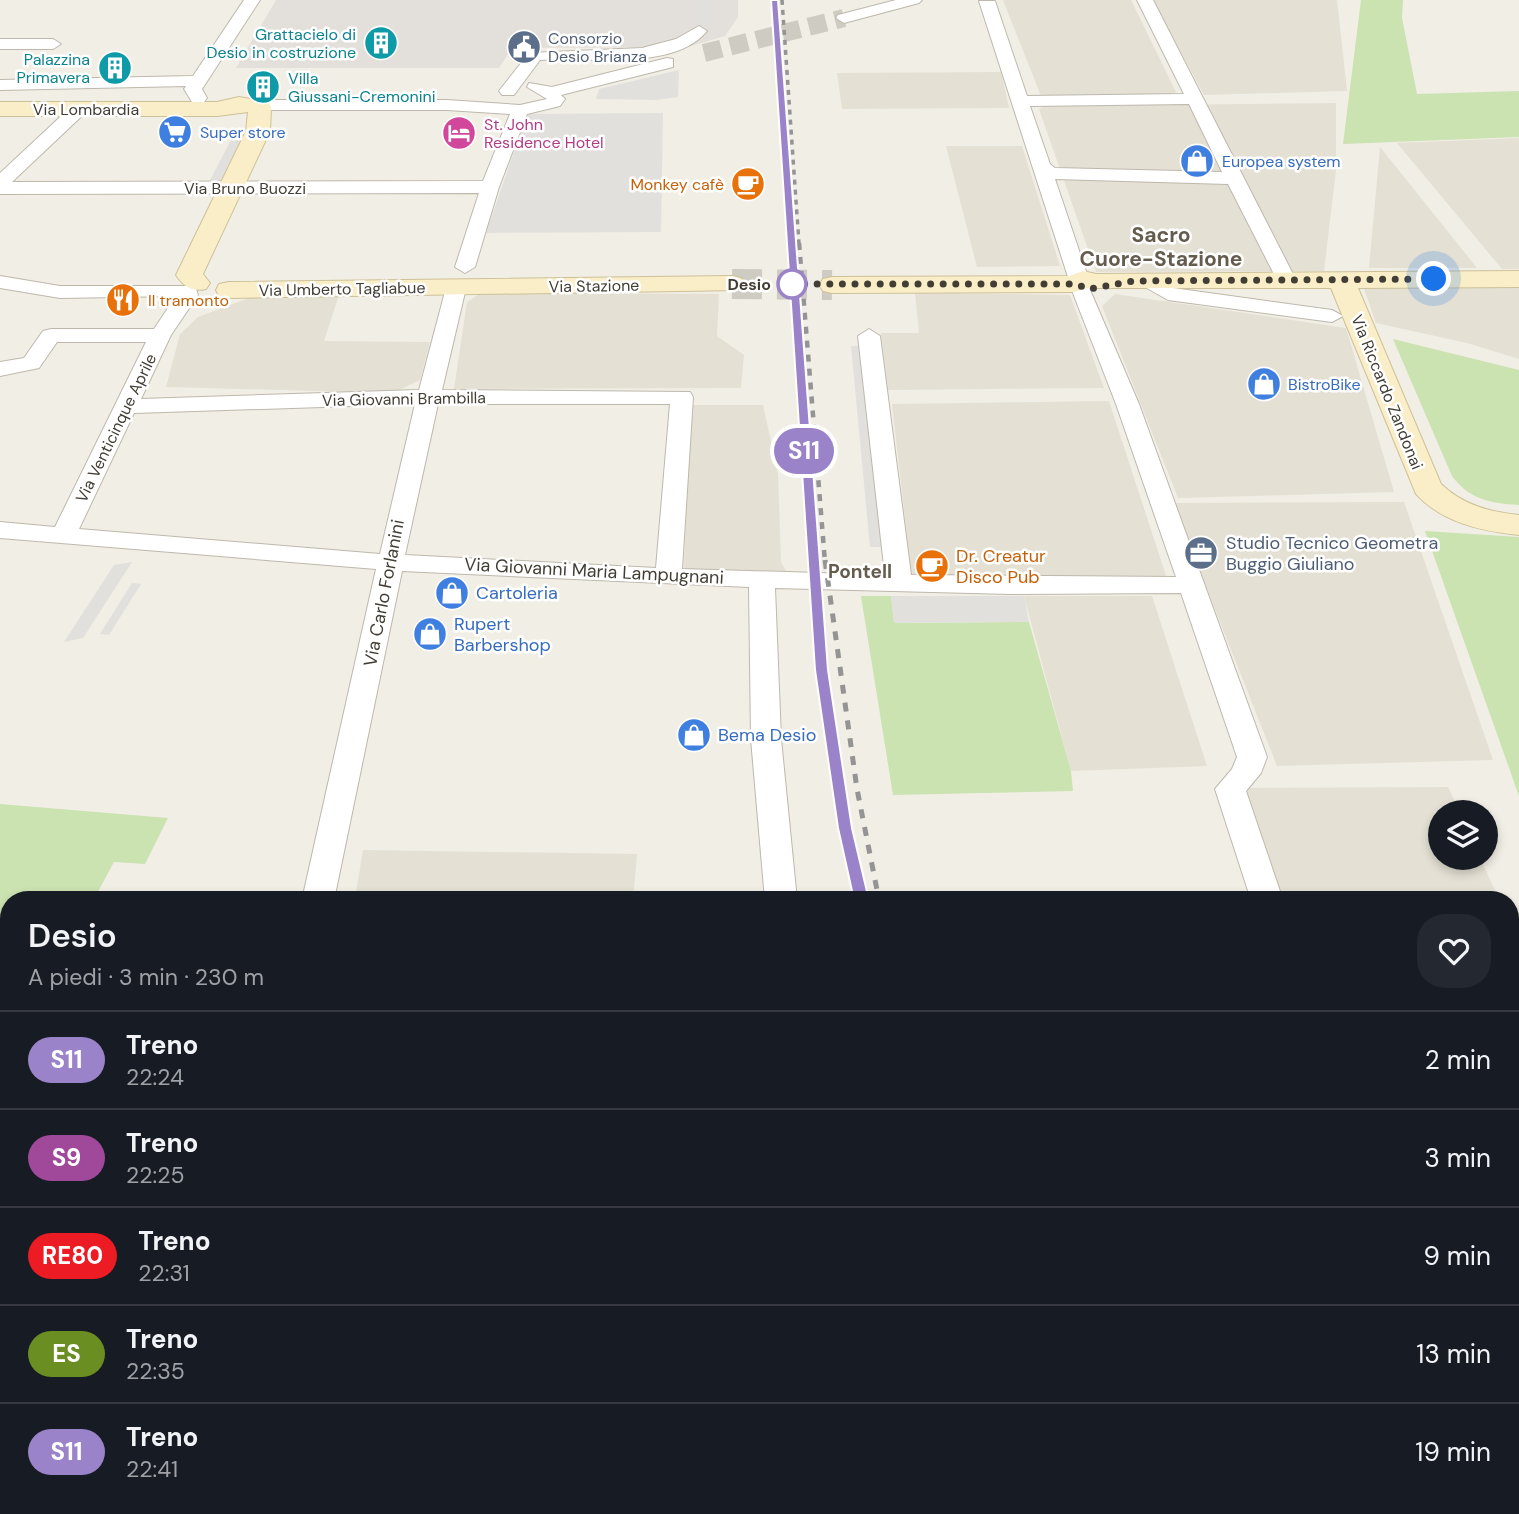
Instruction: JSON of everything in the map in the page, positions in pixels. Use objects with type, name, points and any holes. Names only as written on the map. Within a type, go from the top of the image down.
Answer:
[{"type":"street","points":[[203,291],[189,275],[231,187],[240,114],[197,98],[192,89],[253,0]]},
{"type":"street","points":[[844,18],[914,0]]},
{"type":"street","points":[[1145,0],[1232,178],[1286,280]]},
{"type":"street","points":[[987,1],[1051,176],[1086,284],[1252,758],[1246,773],[1230,789],[1263,891]]},
{"type":"street","points":[[510,96],[525,62],[535,55],[650,53],[684,44],[699,31]]},
{"type":"street","points":[[0,44],[53,44],[23,85]]},
{"type":"street","points":[[510,96],[546,91],[691,57]]},
{"type":"street","points":[[0,85],[198,81]]},
{"type":"street","points":[[510,96],[550,105],[556,99],[546,91]]},
{"type":"street","name":"Via Lombardia","points":[[0,109],[173,109],[240,114],[340,106],[447,104],[510,96]]},
{"type":"street","name":"Via Carlo Forlanini","points":[[320,891],[427,397],[460,278],[490,187],[510,96]]},
{"type":"street","points":[[1022,100],[1193,99]]},
{"type":"street","points":[[0,183],[79,109]]},
{"type":"street","points":[[1051,176],[1232,178]]},
{"type":"street","name":"Via Bruno Buozzi","points":[[0,188],[490,187]]},
{"type":"street","name":"Via Umberto Tagliabue","points":[[203,291],[460,278]]},
{"type":"street","name":"Via Stazione","points":[[460,278],[732,284]]},
{"type":"street","points":[[832,285],[1519,279]]},
{"type":"street","name":"Via Riccardo Zandonai","points":[[1341,280],[1427,487],[1436,498],[1459,512],[1519,525]]},
{"type":"street","points":[[1143,281],[1168,294],[1332,316]]},
{"type":"street","points":[[0,282],[60,292],[203,291]]},
{"type":"street","points":[[0,369],[32,363],[51,336],[165,329],[203,291]]},
{"type":"street","name":"Via Venticinque Aprile","points":[[64,535],[165,329]]},
{"type":"street","points":[[869,336],[899,583]]},
{"type":"street","name":"Via Giovanni Brambilla","points":[[126,405],[427,397],[682,397],[668,577]]},
{"type":"street","name":"Via Giovanni Maria Lampugnani","points":[[0,530],[331,558],[668,577],[899,583],[1190,585]]},
{"type":"street","points":[[762,580],[766,739],[780,891]]},
{"type":"shaded area","points":[[276,0],[738,0],[738,17],[725,36],[688,47],[512,48],[499,68],[236,68]]},
{"type":"shaded area","points":[[692,0],[714,0],[712,26],[690,26]]},
{"type":"shaded area","points":[[1003,0],[1131,0],[1176,92],[1169,96],[1041,96]]},
{"type":"shaded area","points":[[1153,0],[1337,0],[1347,91],[1204,95]]},
{"type":"shaded area","points":[[679,70],[678,97],[656,100],[596,99],[599,89]]},
{"type":"shaded area","points":[[1001,72],[1009,108],[842,109],[837,73]]},
{"type":"shaded area","points":[[1336,103],[1336,170],[1324,271],[1096,272],[1039,109],[1044,106]]},
{"type":"shaded area","points":[[663,113],[661,232],[486,233],[527,114]]},
{"type":"shaded area","points":[[1519,138],[1519,269],[1502,269],[1397,143]]},
{"type":"shaded area","points":[[231,140],[245,140],[223,184],[208,184]]},
{"type":"shaded area","points":[[946,146],[1022,146],[1060,266],[977,267]]},
{"type":"shaded area","points":[[1380,147],[1477,268],[1369,268]]},
{"type":"shaded area","points":[[1519,287],[1519,359],[1467,343],[1376,323],[1364,289]]},
{"type":"shaded area","points":[[481,293],[719,294],[717,336],[744,355],[741,388],[454,389],[467,302]]},
{"type":"shaded area","points":[[915,293],[1070,295],[1104,388],[888,390],[881,333],[919,333]]},
{"type":"shaded area","points":[[1115,294],[1346,328],[1394,492],[1178,498],[1102,306]]},
{"type":"shaded area","points":[[257,295],[339,295],[324,341],[430,342],[420,380],[393,393],[166,387],[180,334],[198,317]]},
{"type":"shaded area","points":[[851,346],[864,346],[885,547],[870,547]]},
{"type":"shaded area","points":[[1109,401],[1168,582],[912,580],[892,404]]},
{"type":"shaded area","points":[[690,405],[763,405],[778,473],[781,562],[787,573],[684,570]]},
{"type":"shaded area","points":[[1404,502],[1493,760],[1277,766],[1173,503]]},
{"type":"shaded area","points":[[132,562],[83,638],[64,642],[114,565]]},
{"type":"shaded area","points":[[132,583],[141,584],[109,635],[100,634]]},
{"type":"shaded area","points":[[891,596],[1024,596],[1029,622],[894,623]]},
{"type":"shaded area","points":[[1024,596],[1152,596],[1207,766],[1071,771]]},
{"type":"shaded area","points":[[1448,787],[1454,800],[1428,800],[1428,870],[1486,870],[1495,891],[1277,891],[1241,788]]},
{"type":"shaded area","points":[[363,850],[637,854],[634,891],[356,891]]},
{"type":"green space","points":[[1361,0],[1403,0],[1402,18],[1417,94],[1519,91],[1519,137],[1343,144]]},
{"type":"green space","points":[[1393,339],[1519,370],[1519,505],[1481,499],[1466,490],[1452,476]]},
{"type":"green space","points":[[1425,531],[1519,537],[1519,796]]},
{"type":"green space","points":[[861,596],[891,596],[894,623],[1029,622],[1071,771],[1073,791],[893,795]]},
{"type":"green space","points":[[0,804],[168,818],[145,864],[114,862],[98,891],[0,891]]},
{"type":"tunnel","points":[[704,53],[844,18]]},
{"type":"tunnel","points":[[732,284],[832,285]]},
{"type":"railway","points":[[782,0],[799,244]]},
{"type":"railway","points":[[785,169],[791,244]]},
{"type":"railway","points":[[790,243],[814,562]]},
{"type":"railway","points":[[799,243],[825,562]]},
{"type":"railway","points":[[814,560],[831,731],[859,891]]},
{"type":"railway","points":[[825,560],[857,789],[877,891]]},
{"type":"train","name":"S11","points":[[774,0],[792,282],[822,670],[830,739],[859,891]]},
{"type":"place","name":"Grattacielo di Desio in costruzione","points":[[381,43]]},
{"type":"place","name":"Consorzio Desio Brianza","points":[[524,47]]},
{"type":"place","name":"Palazzina Primavera","points":[[115,68]]},
{"type":"place","name":"Villa Giussani-Cremonini","points":[[263,87]]},
{"type":"place","name":"Super store","points":[[175,132]]},
{"type":"place","name":"St. John Residence Hotel","points":[[459,133]]},
{"type":"place","name":"Europea system","points":[[1197,161]]},
{"type":"place","name":"Monkey cafè","points":[[748,184]]},
{"type":"place","name":"Desio","points":[[792,284]]},
{"type":"place","name":"Il tramonto","points":[[123,300]]},
{"type":"place","name":"BistroBike","points":[[1264,384]]},
{"type":"place","name":"Studio Tecnico Geometra Buggio Giuliano","points":[[1201,553]]},
{"type":"place","name":"Dr. Creatur Disco Pub","points":[[932,566]]},
{"type":"place","name":"Cartoleria","points":[[452,593]]},
{"type":"place","name":"Rupert Barbershop","points":[[430,634]]},
{"type":"place","name":"Bema Desio","points":[[694,735]]},
{"type":"district","name":"Sacro Cuore-Stazione","points":[[1161,247]]},
{"type":"district","name":"Pontell","points":[[860,571]]},
{"type":"route","points":[[792,284],[1075,284],[1089,289],[1133,281],[1434,279]]}]
